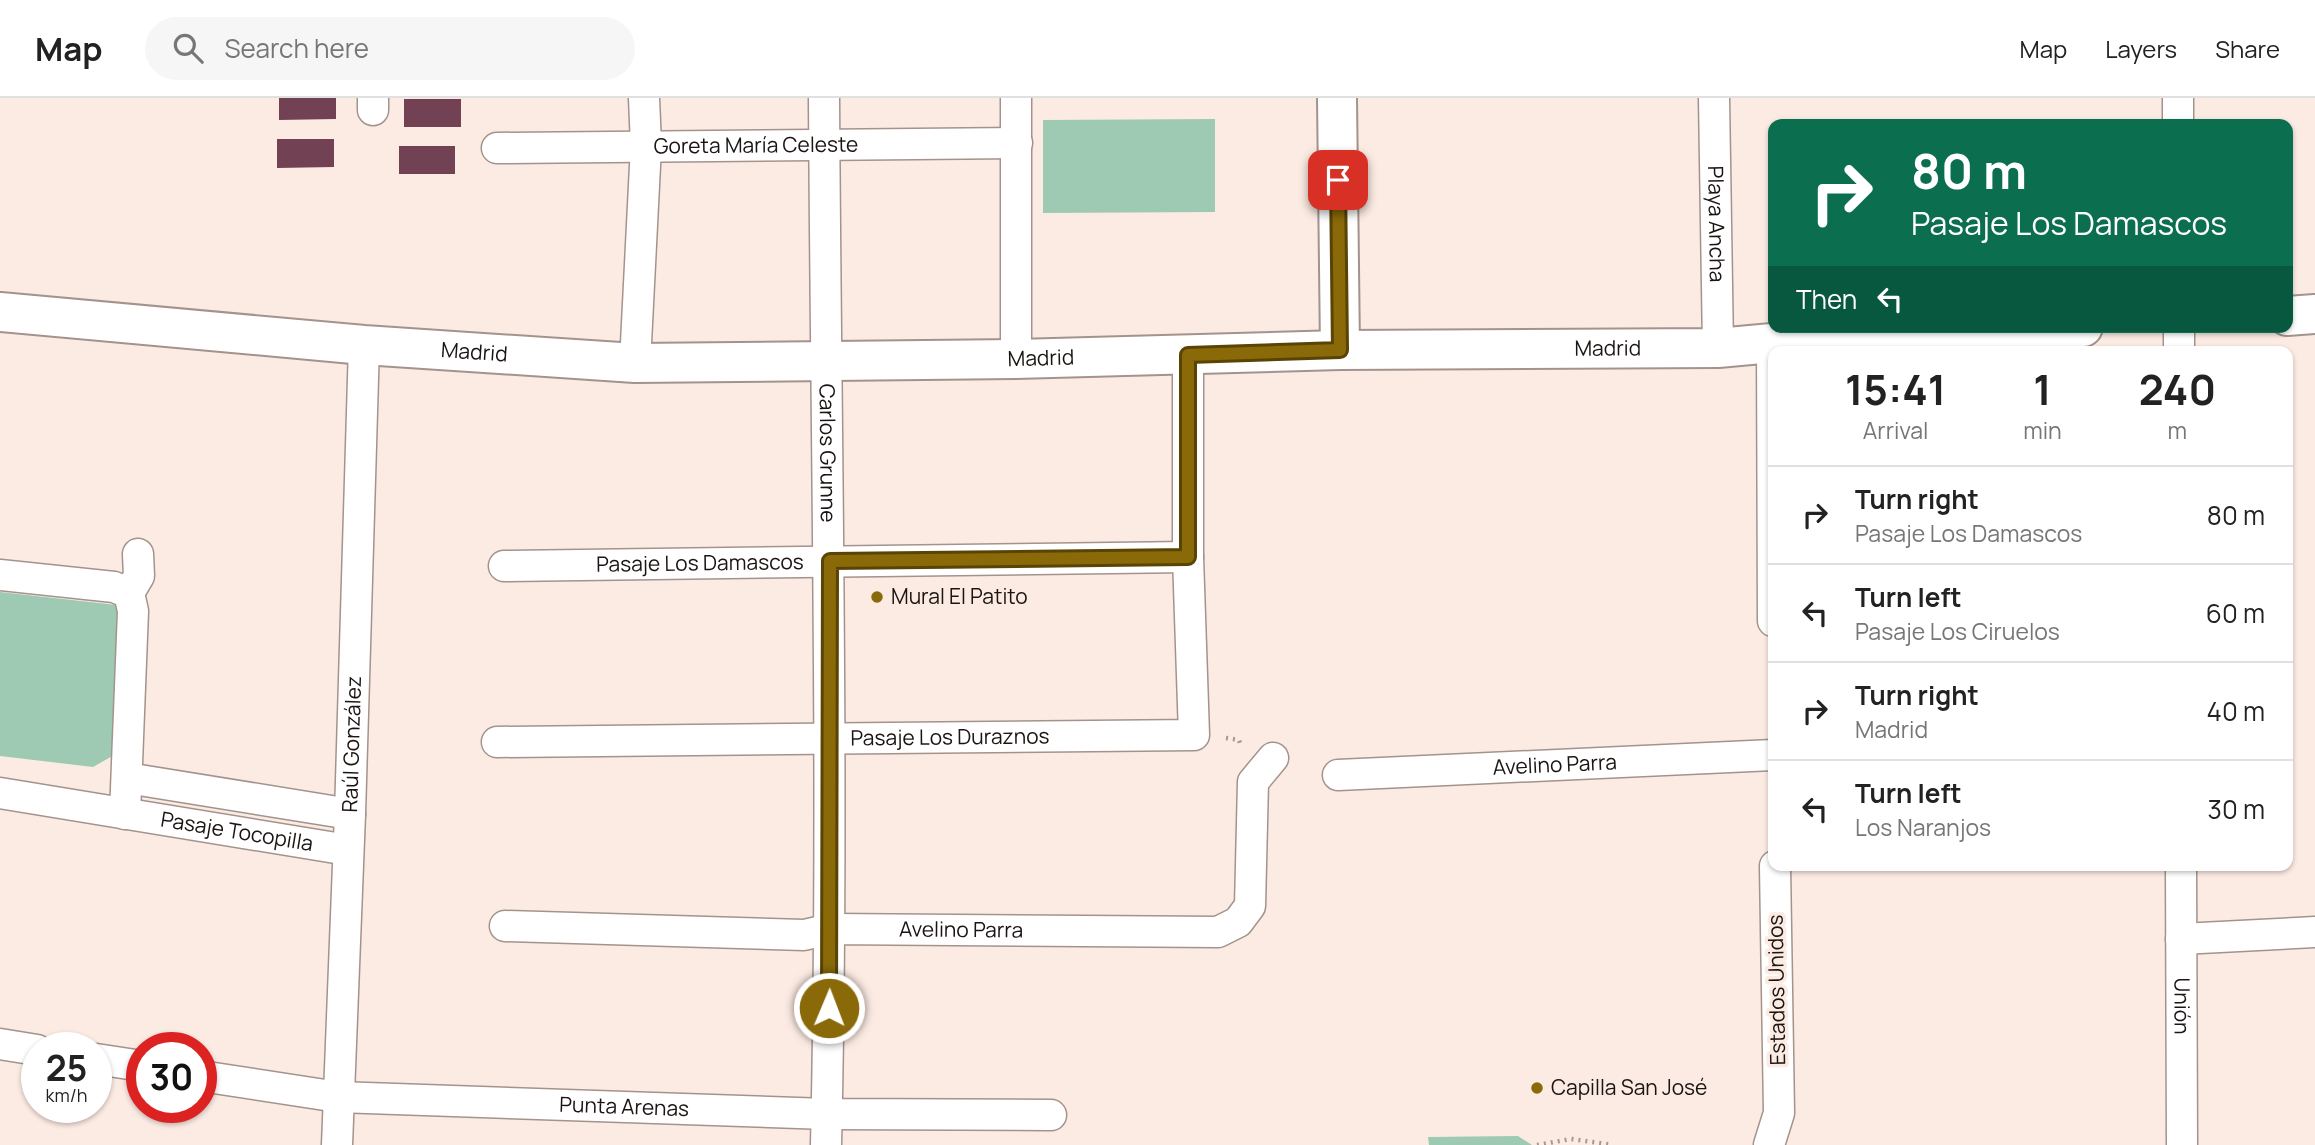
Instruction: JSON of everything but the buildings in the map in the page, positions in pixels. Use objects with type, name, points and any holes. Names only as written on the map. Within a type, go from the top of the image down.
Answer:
[{"type":"street","points":[[635,363],[646,146],[644,98]]},
{"type":"street","name":"Carlos Grunne","points":[[824,98],[825,360],[830,561],[830,929],[826,1145]]},
{"type":"street","points":[[1016,98],[1016,359]]},
{"type":"street","points":[[1337,98],[1340,350]]},
{"type":"street","name":"Playa Ancha","points":[[1714,98],[1718,348]]},
{"type":"street","points":[[2178,98],[2178,119]]},
{"type":"street","name":"Goreta María Celeste","points":[[497,148],[1017,144]]},
{"type":"street","name":"Madrid","points":[[0,312],[364,345],[635,363],[1016,359],[1340,350],[1718,348],[1967,333]]},
{"type":"street","points":[[2293,316],[2315,314]]},
{"type":"street","name":"Raúl González","points":[[337,1145],[364,345]]},
{"type":"street","points":[[1188,355],[1188,557],[1194,735]]},
{"type":"street","points":[[125,814],[133,611],[129,593],[139,576],[138,554]]},
{"type":"street","name":"Pasaje Los Damascos","points":[[504,566],[1188,557]]},
{"type":"street","points":[[0,575],[114,587],[129,593]]},
{"type":"street","name":"Pasaje Los Duraznos","points":[[497,741],[1194,735]]},
{"type":"street","name":"Avelino Parra","points":[[1338,775],[1768,755]]},
{"type":"street","points":[[1253,782],[1273,758]]},
{"type":"street","name":"Pasaje Tocopilla","points":[[127,778],[350,814]]},
{"type":"street","name":"Avelino Parra","points":[[505,926],[804,935],[830,929],[1218,932],[1238,922],[1250,906],[1253,782]]},
{"type":"street","name":"Pasaje Tocopilla","points":[[0,793],[348,850]]},
{"type":"street","name":"Estados Unidos","points":[[1769,1145],[1779,1113],[1775,871]]},
{"type":"street","name":"Unión","points":[[2181,871],[2182,1145]]},
{"type":"street","points":[[2181,939],[2315,932]]},
{"type":"street","points":[[0,1044],[21,1047]]},
{"type":"street","name":"Punta Arenas","points":[[217,1078],[338,1097],[827,1114],[1051,1115]]},
{"type":"path","points":[[1194,735],[1238,740],[1253,782]]},
{"type":"path","points":[[1538,1145],[1571,1139],[1613,1145]]},
{"type":"green space","points":[[1215,119],[1215,212],[1043,213],[1043,120]]},
{"type":"green space","points":[[0,592],[117,605],[116,754],[93,767],[0,756]]},
{"type":"green space","points":[[1518,1136],[1532,1145],[1429,1145],[1428,1137]]},
{"type":"place","name":"Mural El Patito","points":[[877,597]]},
{"type":"place","name":"Capilla San José","points":[[1537,1088]]},
{"type":"route","points":[[829,1008],[830,561],[1188,557],[1188,355],[1340,350],[1338,180]]}]
